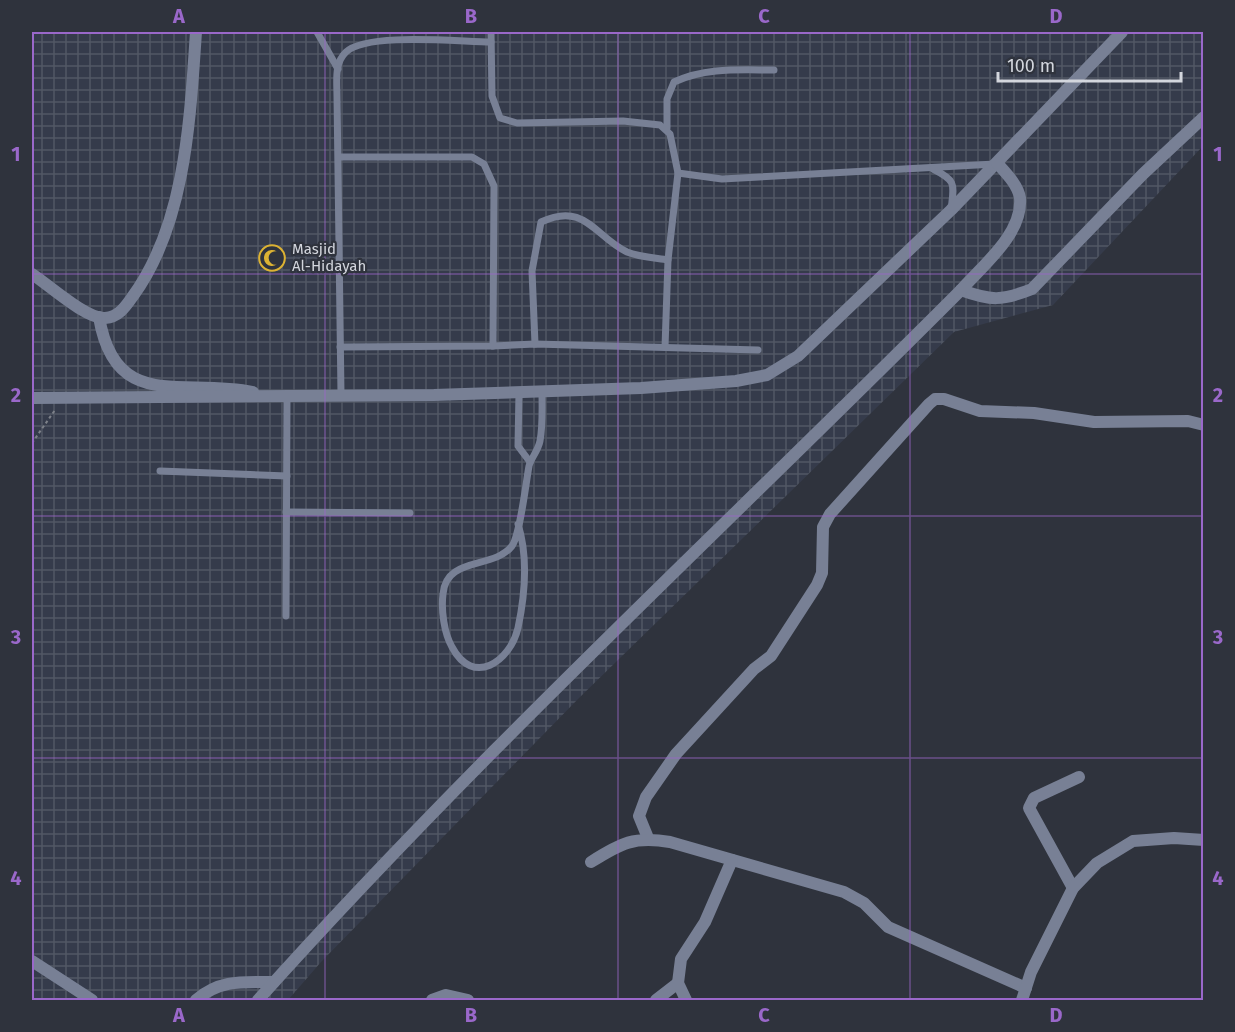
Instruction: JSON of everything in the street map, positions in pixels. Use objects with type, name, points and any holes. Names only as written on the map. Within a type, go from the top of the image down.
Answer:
[{"type":"street","points":[[32,274],[85,312],[99,317],[121,312],[140,288],[156,255],[171,213],[191,98],[196,32]]},
{"type":"street","points":[[32,399],[287,397],[341,394],[434,395],[641,388],[736,381],[767,375],[798,356],[951,210],[998,164],[1122,32]]},
{"type":"street","points":[[961,290],[986,299],[1007,298],[1032,289],[1143,174],[1203,117]]},
{"type":"street","points":[[258,1000],[480,766],[961,290],[1009,236],[1017,219],[1020,197],[1011,179],[998,164]]},
{"type":"street","points":[[99,317],[110,354],[132,379],[159,385],[243,390],[263,397]]},
{"type":"street","points":[[648,838],[639,816],[646,796],[676,754],[781,642],[817,585],[822,573],[823,527],[830,514],[935,399],[944,399],[980,411],[1034,413],[1069,421],[1188,421],[1203,425]]},
{"type":"street","points":[[1073,888],[1029,808],[1034,798],[1079,777]]},
{"type":"street","points":[[591,862],[618,845],[648,838],[854,895],[888,927],[1024,994],[1073,888],[1097,863],[1133,841],[1174,838],[1203,840]]},
{"type":"street","points":[[686,1000],[678,983],[681,959],[705,922],[732,860]]},
{"type":"street","points":[[32,961],[92,1000]]},
{"type":"street","points":[[196,1000],[212,988],[222,984],[274,982]]},
{"type":"street","points":[[656,1000],[678,983]]},
{"type":"street","points":[[432,1000],[446,995],[468,1000]]},
{"type":"lane","points":[[317,32],[338,69]]},
{"type":"lane","points":[[491,32],[494,108],[500,118],[517,123],[623,121],[660,125],[667,128]]},
{"type":"lane","points":[[341,394],[338,69],[348,50],[374,41],[491,42]]},
{"type":"lane","points":[[664,347],[668,260],[678,172],[667,128],[667,99],[674,82],[689,75],[715,70],[774,70]]},
{"type":"lane","points":[[339,157],[458,156],[477,158],[484,164],[494,186],[493,346]]},
{"type":"lane","points":[[678,172],[722,179],[998,164]]},
{"type":"lane","points":[[931,168],[953,182],[951,210]]},
{"type":"lane","points":[[535,344],[532,271],[541,222],[555,215],[571,216],[601,230],[627,252],[668,260]]},
{"type":"lane","points":[[340,347],[535,344],[758,350]]},
{"type":"lane","points":[[518,524],[525,557],[518,628],[511,647],[499,662],[486,667],[475,667],[459,657],[447,636],[442,605],[444,584],[454,571],[490,560],[507,551],[515,541],[518,524],[530,462],[540,443],[542,391]]},
{"type":"lane","points":[[519,392],[518,446],[530,462]]},
{"type":"lane","points":[[286,616],[287,397]]},
{"type":"lane","points":[[160,471],[287,476]]},
{"type":"lane","points":[[286,512],[410,513]]},
{"type":"path","points":[[32,443],[44,423],[65,399]]},
{"type":"shaded area","points":[[32,32],[1203,32],[1203,146],[1053,305],[954,332],[578,699],[321,962],[288,1000],[32,1000]]},
{"type":"place","name":"Masjid Al-Hidayah","points":[[272,258]]}]
